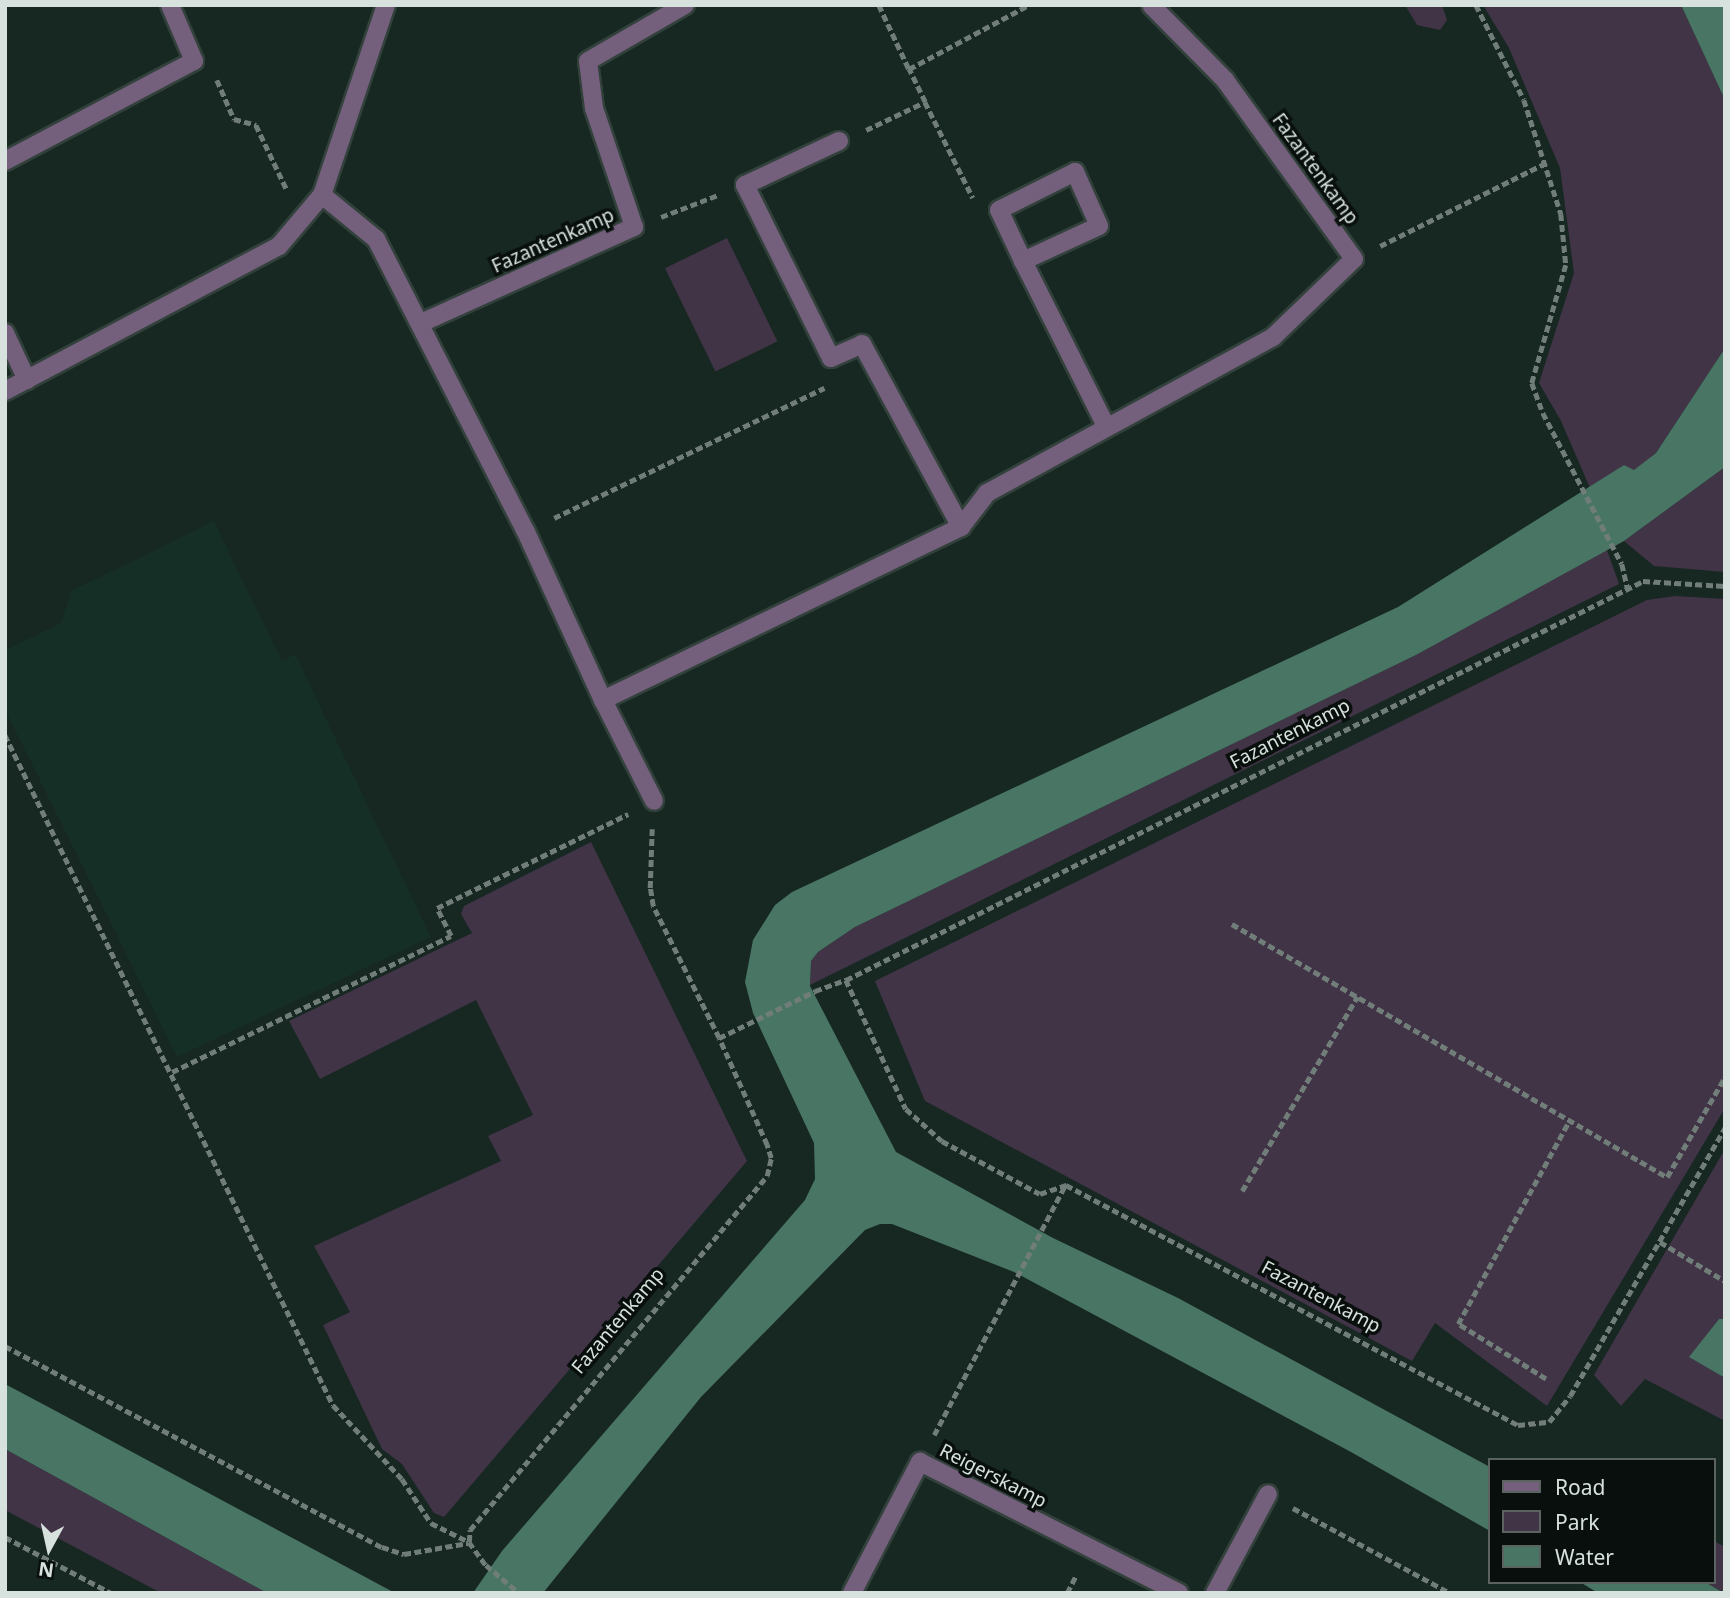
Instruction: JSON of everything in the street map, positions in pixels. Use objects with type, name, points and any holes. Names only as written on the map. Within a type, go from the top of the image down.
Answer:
[{"type":"street","points":[[5,161],[194,61],[170,5]]},
{"type":"street","points":[[5,391],[279,246],[322,195],[386,5]]},
{"type":"street","name":"Fazantenkamp","points":[[421,323],[634,227],[594,108],[588,61],[685,5]]},
{"type":"street","name":"Fazantenkamp","points":[[1151,5],[1225,80],[1354,259]]},
{"type":"street","points":[[839,141],[745,186],[831,358],[862,344],[961,527]]},
{"type":"street","points":[[1023,261],[1099,226],[1075,172],[999,211],[1023,261],[1106,426]]},
{"type":"street","points":[[322,195],[376,239],[526,532],[603,700],[654,801]]},
{"type":"street","points":[[603,700],[961,527],[987,493],[1273,337],[1354,259]]},
{"type":"street","points":[[5,332],[27,380]]},
{"type":"street","name":"Reigerskamp","points":[[852,1593],[920,1462],[1179,1593]]},
{"type":"street","points":[[1214,1593],[1268,1494]]},
{"type":"path","points":[[878,5],[974,201],[999,211]]},
{"type":"path","points":[[909,69],[1029,5]]},
{"type":"path","points":[[1476,5],[1524,100],[1562,214],[1566,265],[1532,383],[1543,414],[1622,564],[1628,589]]},
{"type":"path","points":[[194,61],[211,67],[234,119],[256,125],[288,193],[322,195]]},
{"type":"path","points":[[839,141],[925,102]]},
{"type":"path","points":[[1354,259],[1546,163]]},
{"type":"path","points":[[634,227],[745,186]]},
{"type":"path","points":[[526,532],[826,387],[831,358]]},
{"type":"path","name":"Fazantenkamp","points":[[719,1038],[815,991],[846,980],[1643,581],[1725,586]]},
{"type":"path","points":[[5,735],[332,1405],[402,1479],[431,1523],[469,1542],[486,1565],[519,1593]]},
{"type":"path","points":[[171,1072],[450,936],[437,908],[654,801]]},
{"type":"path","name":"Fazantenkamp","points":[[469,1542],[470,1530],[767,1176],[771,1158],[767,1145],[719,1038],[653,906],[650,861],[654,801]]},
{"type":"path","points":[[1232,924],[1667,1177],[1725,1077]]},
{"type":"path","points":[[846,980],[906,1109],[942,1141],[1040,1195],[1066,1185]]},
{"type":"path","points":[[1242,1191],[1357,997]]},
{"type":"path","points":[[1546,1379],[1458,1324],[1569,1121]]},
{"type":"path","name":"Fazantenkamp","points":[[1066,1185],[1518,1424],[1549,1422],[1570,1396],[1725,1128]]},
{"type":"path","points":[[920,1462],[1066,1185]]},
{"type":"path","points":[[1660,1241],[1725,1281]]},
{"type":"path","points":[[5,1346],[382,1547],[404,1554],[469,1542]]},
{"type":"path","points":[[1268,1494],[1451,1593]]},
{"type":"path","points":[[5,1538],[111,1593]]},
{"type":"shaded area","points":[[214,521],[282,661],[295,654],[431,937],[177,1057],[5,710],[5,650],[61,623],[71,591]]},
{"type":"green space","points":[[1405,5],[1442,5],[1447,20],[1440,30],[1417,25]]},
{"type":"green space","points":[[1483,5],[1681,5],[1725,100],[1725,348],[1656,453],[1634,471],[1624,465],[1590,488],[1561,421],[1539,383],[1574,273],[1560,168],[1509,48]]},
{"type":"green space","points":[[727,238],[777,341],[715,372],[665,268]]},
{"type":"green space","points":[[1725,467],[1725,572],[1654,566],[1624,541]]},
{"type":"green space","points":[[1607,550],[1619,584],[810,985],[811,961],[818,952],[855,927],[1416,655]]},
{"type":"green space","points":[[1675,596],[1725,599],[1725,1108],[1547,1406],[1435,1323],[1412,1361],[925,1101],[875,981],[1647,600]]},
{"type":"green space","points":[[591,842],[747,1161],[444,1517],[434,1513],[402,1464],[382,1449],[323,1325],[350,1312],[314,1246],[501,1161],[488,1136],[533,1115],[476,1000],[320,1079],[289,1021],[472,933],[461,914],[464,906]]},
{"type":"green space","points":[[1725,1149],[1725,1319],[1719,1319],[1690,1357],[1725,1378],[1725,1421],[1645,1379],[1621,1406],[1594,1375]]},
{"type":"green space","points":[[5,1449],[267,1593],[161,1593],[5,1510]]},
{"type":"green space","points":[[1716,1542],[1725,1547],[1725,1593],[1709,1584],[1716,1584]]},
{"type":"water","points":[[1681,5],[1725,5],[1725,100]]},
{"type":"water","points":[[1725,348],[1725,467],[1624,541],[1416,655],[855,927],[818,952],[811,961],[810,986],[896,1152],[1053,1238],[1178,1298],[1488,1466],[1488,1530],[1351,1452],[1014,1272],[892,1224],[880,1224],[865,1230],[701,1397],[543,1593],[473,1593],[502,1551],[805,1200],[815,1179],[814,1143],[753,1013],[745,982],[753,940],[775,905],[792,892],[1398,607],[1624,465],[1634,470],[1656,453]]},
{"type":"water","points":[[1719,1319],[1725,1319],[1725,1378],[1689,1357]]},
{"type":"water","points":[[5,1384],[395,1593],[267,1593],[5,1449]]},
{"type":"water","points":[[1583,1584],[1708,1584],[1724,1593],[1598,1593]]}]
